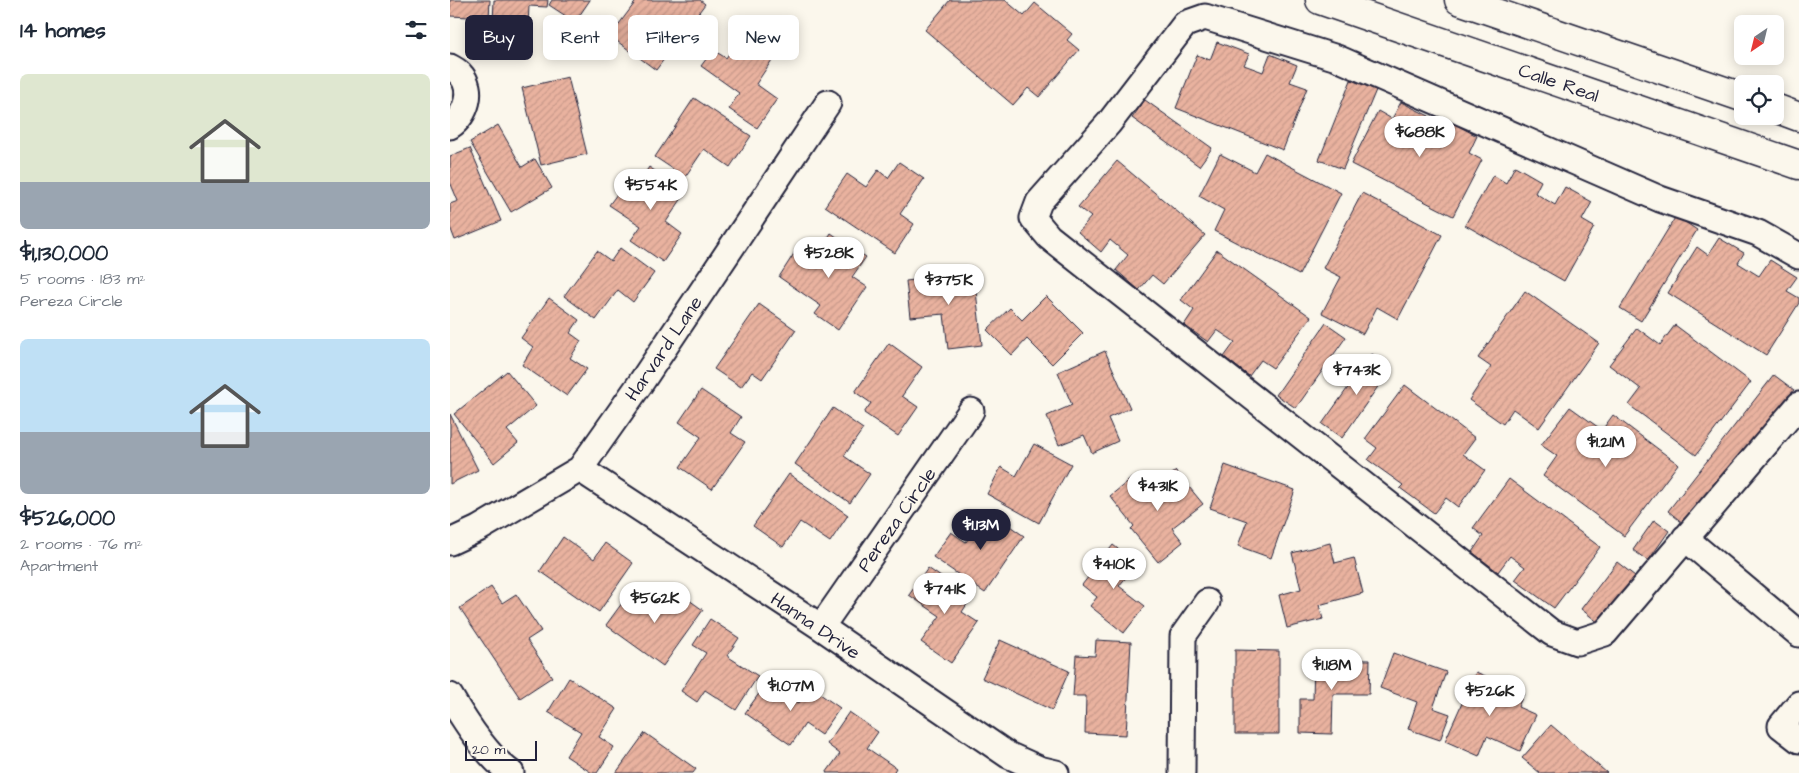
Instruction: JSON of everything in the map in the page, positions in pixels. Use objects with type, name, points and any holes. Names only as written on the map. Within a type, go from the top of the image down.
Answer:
[{"type":"main road","name":"Calle Real","points":[[1320,0],[1799,165]]},
{"type":"main road","points":[[1459,0],[1734,94]]},
{"type":"main road","points":[[1784,111],[1799,117]]},
{"type":"street","points":[[1799,256],[1758,233],[1660,199],[1337,58],[1205,17],[1185,24],[1109,123],[1039,202],[1033,218],[1049,237],[1552,633],[1577,642],[1605,633],[1799,405]]},
{"type":"street","points":[[450,67],[460,74],[467,86],[467,98],[465,110],[458,121],[450,126]]},
{"type":"street","name":"Harvard Lane","points":[[450,542],[478,529],[580,469],[640,384],[828,103]]},
{"type":"street","name":"Pereza Circle","points":[[821,627],[971,411]]},
{"type":"street","name":"Hanna Drive","points":[[580,469],[821,627],[1008,755],[1040,769],[1056,773]]},
{"type":"street","points":[[1685,538],[1799,634]]},
{"type":"street","points":[[1182,773],[1184,636],[1207,602]]},
{"type":"street","points":[[450,696],[462,717],[501,766],[511,773]]},
{"type":"street","points":[[1799,704],[1780,726],[1799,740]]},
{"type":"building","points":[[450,0],[490,0],[489,15],[450,16]]},
{"type":"building","points":[[494,0],[548,0],[547,7],[529,6],[529,15],[493,15]]},
{"type":"building","points":[[552,0],[590,0],[580,15],[564,15],[549,5]]},
{"type":"building","points":[[637,0],[700,0],[705,4],[697,15],[628,15],[628,49],[618,42],[618,25]]},
{"type":"building","points":[[950,0],[1005,0],[1024,16],[1035,3],[1072,34],[1067,40],[1079,50],[1039,97],[1028,88],[1013,105],[925,30]]},
{"type":"building","points":[[1217,42],[1249,54],[1244,65],[1263,72],[1270,54],[1297,65],[1290,82],[1307,88],[1283,150],[1176,108],[1197,55],[1210,60]]},
{"type":"building","points":[[718,53],[726,58],[728,55],[728,60],[772,60],[756,84],[777,99],[757,128],[729,109],[739,93],[701,66],[706,60],[718,60]]},
{"type":"building","points":[[642,60],[663,60],[656,70]]},
{"type":"building","points":[[568,77],[587,154],[541,165],[522,88]]},
{"type":"building","points":[[1351,80],[1376,90],[1343,169],[1319,160]]},
{"type":"building","points":[[694,98],[751,136],[730,167],[704,149],[685,177],[655,157]]},
{"type":"building","points":[[1145,100],[1212,148],[1199,166],[1132,118]]},
{"type":"building","points":[[1401,102],[1429,116],[1422,130],[1439,139],[1449,121],[1477,136],[1469,153],[1482,160],[1453,216],[1351,164],[1378,111],[1392,119]]},
{"type":"building","points":[[498,125],[522,167],[535,159],[552,188],[511,212],[470,142]]},
{"type":"building","points":[[470,148],[501,221],[455,240],[450,227],[450,204],[458,201],[450,182],[450,156]]},
{"type":"building","points":[[1265,153],[1341,193],[1299,275],[1214,231],[1224,210],[1199,196],[1220,154],[1255,172]]},
{"type":"building","points":[[1117,161],[1205,235],[1163,284],[1152,275],[1139,290],[1116,270],[1128,255],[1110,240],[1101,252],[1078,232],[1091,217],[1078,207]]},
{"type":"building","points":[[899,162],[924,179],[900,214],[914,224],[895,253],[825,206],[847,174],[866,187],[878,170],[888,178]]},
{"type":"building","points":[[1515,166],[1541,181],[1535,193],[1555,205],[1565,187],[1592,202],[1582,220],[1594,227],[1564,281],[1465,225],[1493,175],[1506,183]]},
{"type":"building","points":[[649,167],[686,192],[666,222],[682,234],[663,262],[631,240],[641,226],[609,205],[630,176],[639,182]]},
{"type":"building","points":[[1362,193],[1442,235],[1398,319],[1377,307],[1363,334],[1322,313],[1341,277],[1323,268]]},
{"type":"building","points":[[1676,216],[1697,230],[1641,321],[1620,308]]},
{"type":"building","points":[[831,233],[866,257],[852,277],[867,287],[838,330],[815,314],[821,306],[779,277],[795,252],[811,263]]},
{"type":"building","points":[[1719,238],[1744,253],[1738,263],[1759,276],[1770,260],[1797,277],[1787,291],[1799,298],[1799,303],[1766,355],[1668,293],[1697,247],[1708,255]]},
{"type":"building","points":[[620,248],[654,273],[633,302],[618,290],[596,320],[564,296],[597,251],[611,261]]},
{"type":"building","points":[[1217,250],[1311,317],[1273,368],[1261,360],[1249,376],[1224,357],[1235,342],[1217,330],[1208,342],[1184,325],[1194,310],[1181,300]]},
{"type":"building","points":[[974,273],[982,345],[948,349],[944,314],[910,317],[906,281]]},
{"type":"building","points":[[1525,291],[1599,343],[1539,428],[1513,409],[1503,424],[1469,400],[1491,367],[1478,358]]},
{"type":"building","points":[[1046,296],[1083,333],[1052,364],[1027,339],[1012,355],[987,330],[1010,308],[1022,320]]},
{"type":"building","points":[[549,298],[579,320],[570,333],[581,341],[570,358],[587,369],[567,396],[522,365],[533,347],[521,338]]},
{"type":"building","points":[[759,304],[796,330],[762,379],[752,372],[741,387],[714,369]]},
{"type":"building","points":[[1326,323],[1346,337],[1296,408],[1276,395]]},
{"type":"building","points":[[1675,325],[1751,382],[1696,455],[1629,405],[1641,389],[1609,365],[1637,328],[1660,345]]},
{"type":"building","points":[[889,343],[922,367],[902,396],[918,407],[898,436],[864,413],[871,403],[855,392]]},
{"type":"building","points":[[1105,351],[1130,408],[1108,418],[1118,441],[1092,453],[1084,435],[1059,445],[1047,416],[1072,405],[1058,372]]},
{"type":"building","points":[[1372,354],[1391,368],[1342,438],[1322,424]]},
{"type":"building","points":[[507,371],[536,406],[507,430],[518,443],[494,463],[454,414]]},
{"type":"building","points":[[1774,375],[1794,390],[1722,483],[1684,524],[1668,511]]},
{"type":"building","points":[[1405,385],[1475,438],[1463,454],[1485,470],[1458,507],[1446,498],[1434,513],[1400,488],[1403,485],[1368,460],[1377,448],[1365,439]]},
{"type":"building","points":[[701,390],[741,417],[731,433],[745,442],[712,489],[680,467],[701,437],[679,422]]},
{"type":"building","points":[[1570,407],[1602,430],[1613,415],[1678,464],[1624,536],[1543,476],[1557,456],[1541,445]]},
{"type":"building","points":[[833,408],[863,429],[844,456],[870,474],[850,503],[795,464]]},
{"type":"building","points":[[450,414],[478,470],[450,484]]},
{"type":"building","points":[[1034,444],[1071,464],[1039,523],[987,494],[1001,467],[1016,476]]},
{"type":"building","points":[[1225,465],[1295,490],[1271,558],[1238,546],[1247,521],[1210,508]]},
{"type":"building","points":[[1176,471],[1203,504],[1172,528],[1183,542],[1158,562],[1131,529],[1134,526],[1110,496],[1132,478],[1146,495]]},
{"type":"building","points":[[789,474],[848,515],[830,542],[800,522],[783,547],[753,526]]},
{"type":"building","points":[[1509,479],[1600,547],[1554,608],[1515,580],[1525,567],[1510,556],[1498,572],[1472,552],[1483,536],[1473,528]]},
{"type":"building","points":[[987,510],[1024,536],[985,593],[933,557],[951,532],[966,542]]},
{"type":"building","points":[[1654,520],[1669,531],[1648,561],[1633,550]]},
{"type":"building","points":[[563,537],[594,559],[605,543],[633,563],[599,612],[540,571]]},
{"type":"building","points":[[1330,543],[1335,563],[1354,558],[1363,593],[1319,605],[1323,619],[1287,628],[1279,595],[1301,589],[1292,553]]},
{"type":"building","points":[[1113,545],[1137,564],[1119,586],[1145,606],[1124,633],[1090,606],[1097,597],[1082,585]]},
{"type":"building","points":[[1617,562],[1635,576],[1599,623],[1581,609]]},
{"type":"building","points":[[928,568],[971,598],[962,612],[979,623],[951,663],[921,642],[940,616],[909,595]]},
{"type":"building","points":[[491,587],[502,603],[516,594],[541,631],[527,640],[552,677],[520,698],[460,608]]},
{"type":"building","points":[[675,590],[703,610],[663,666],[606,625],[628,595],[641,604],[647,595],[663,607]]},
{"type":"building","points":[[710,619],[739,638],[727,656],[758,676],[736,710],[705,690],[697,702],[681,691],[706,653],[693,645]]},
{"type":"building","points":[[1000,640],[1069,671],[1052,710],[982,678]]},
{"type":"building","points":[[1096,640],[1131,642],[1126,735],[1085,733],[1086,696],[1073,696],[1076,655],[1095,656]]},
{"type":"building","points":[[1235,650],[1279,651],[1279,734],[1235,734]]},
{"type":"building","points":[[1393,653],[1446,672],[1433,708],[1450,714],[1440,740],[1408,729],[1417,702],[1380,688]]},
{"type":"building","points":[[1314,659],[1370,660],[1369,694],[1333,694],[1332,734],[1300,733],[1300,699],[1313,699]]},
{"type":"building","points":[[1476,672],[1524,693],[1518,707],[1536,715],[1520,751],[1487,736],[1479,756],[1445,741]]},
{"type":"building","points":[[569,678],[617,709],[599,737],[614,747],[597,773],[592,773],[566,756],[581,732],[548,712]]},
{"type":"building","points":[[768,681],[799,703],[810,687],[840,708],[821,735],[805,724],[791,745],[745,713]]},
{"type":"building","points":[[849,712],[878,732],[867,748],[896,768],[893,773],[826,773],[840,754],[827,744]]},
{"type":"building","points":[[1551,725],[1607,773],[1540,773],[1522,758]]},
{"type":"building","points":[[645,733],[696,769],[693,773],[616,773]]}]
